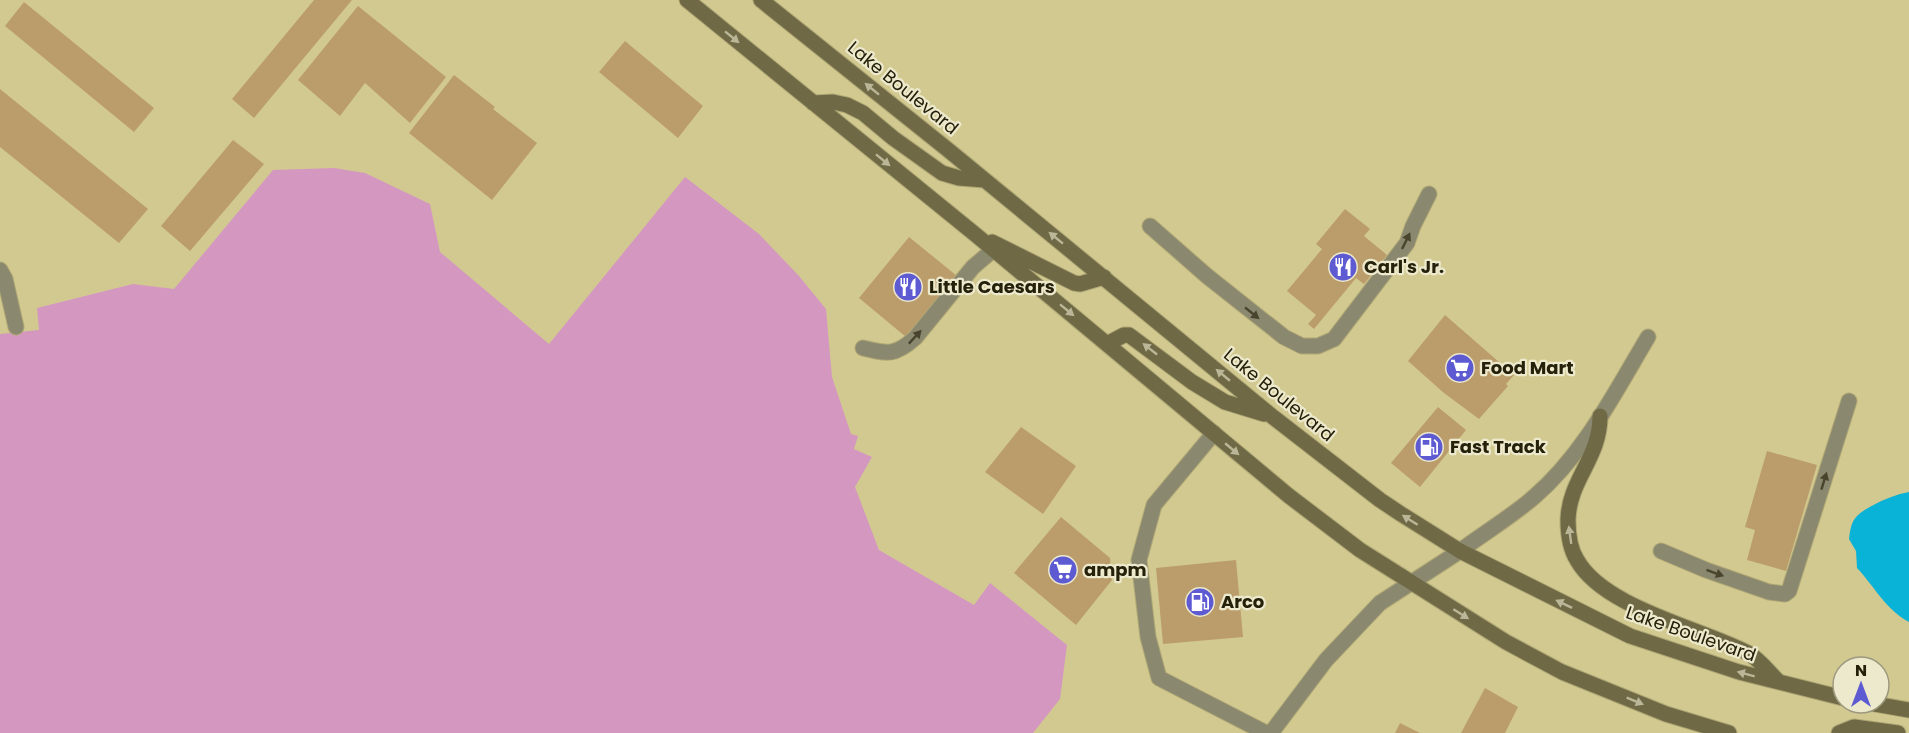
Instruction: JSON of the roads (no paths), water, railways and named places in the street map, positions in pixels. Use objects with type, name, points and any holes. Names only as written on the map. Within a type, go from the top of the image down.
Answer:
[{"type":"main road","points":[[687,0],[976,235],[1289,496],[1347,540],[1506,642],[1562,672],[1666,714],[1729,733]]},
{"type":"main road","name":"Lake Boulevard","points":[[761,0],[1273,417],[1380,500],[1460,551],[1630,636],[1714,665],[1831,695]]},
{"type":"main road","points":[[813,103],[833,102],[847,105],[863,113],[892,138],[942,172],[984,180]]},
{"type":"main road","points":[[976,235],[1074,283],[1080,284],[1104,278]]},
{"type":"main road","points":[[1107,344],[1124,335],[1129,335],[1192,382],[1225,402],[1273,417]]},
{"type":"main road","points":[[1600,416],[1597,446],[1571,500],[1569,533],[1577,560],[1590,577],[1607,590],[1637,606],[1750,654],[1780,683]]},
{"type":"main road","points":[[1891,707],[1909,710]]},
{"type":"main road","points":[[1839,733],[1854,727],[1898,733]]},
{"type":"street","points":[[1150,226],[1207,276],[1284,337],[1302,346],[1318,346],[1334,339],[1407,243],[1429,194]]},
{"type":"street","points":[[863,348],[888,353],[898,351],[907,345],[973,267],[993,250]]},
{"type":"street","points":[[0,270],[5,279],[16,327]]},
{"type":"street","points":[[1271,733],[1341,643],[1380,603],[1460,551],[1533,498],[1550,482],[1582,444],[1648,337]]},
{"type":"street","points":[[1661,551],[1759,589],[1785,594],[1791,587],[1849,401]]},
{"type":"street","points":[[1214,433],[1155,505],[1139,560],[1148,637],[1159,678],[1266,733]]},
{"type":"water","points":[[1909,492],[1909,622],[1893,611],[1857,568],[1856,551],[1849,539],[1853,521],[1867,508],[1896,495]]},
{"type":"place","name":"Carl's Jr.","points":[[1343,267]]},
{"type":"place","name":"Little Caesars","points":[[908,287]]},
{"type":"place","name":"Food Mart","points":[[1460,368]]},
{"type":"place","name":"Fast Track","points":[[1429,447]]},
{"type":"place","name":"ampm","points":[[1063,570]]},
{"type":"place","name":"Arco","points":[[1200,602]]}]
